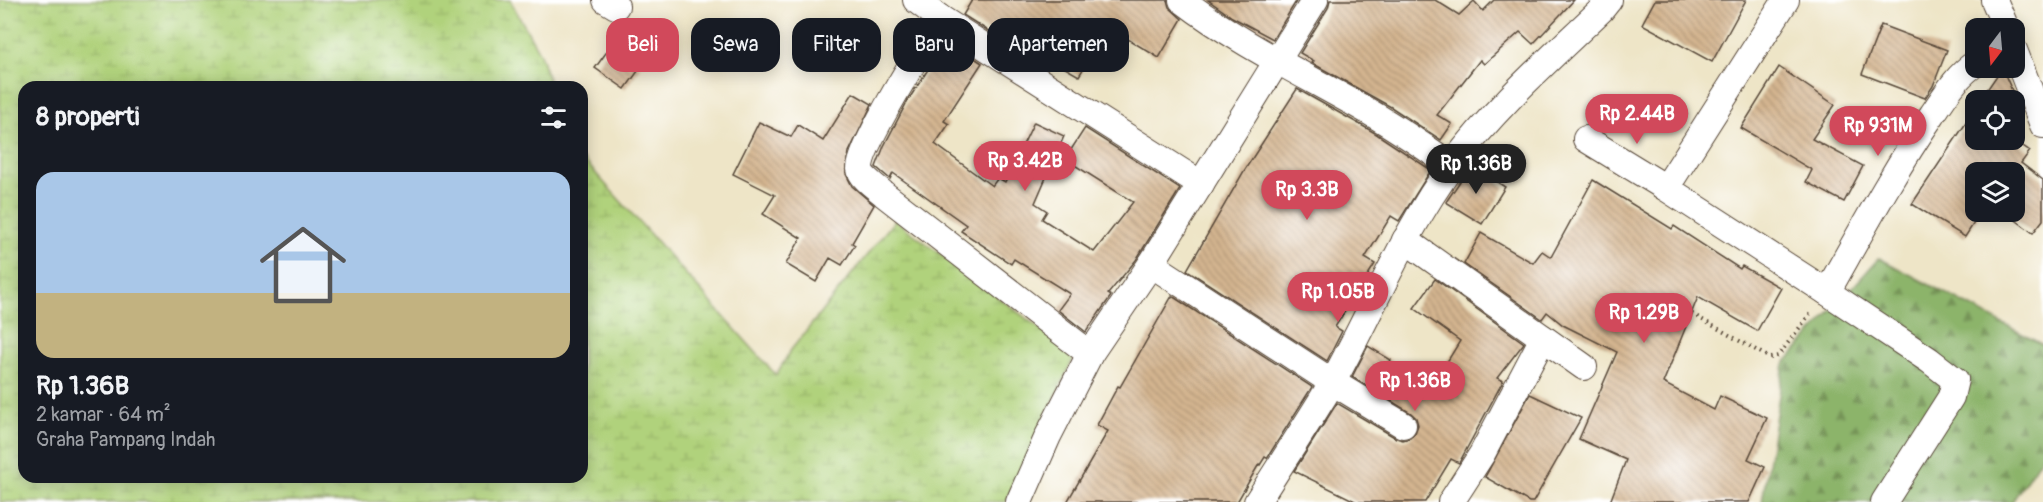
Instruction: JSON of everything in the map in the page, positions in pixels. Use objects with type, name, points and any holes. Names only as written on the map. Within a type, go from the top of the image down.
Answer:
[{"type":"street","points":[[916,0],[940,18]]},
{"type":"street","points":[[1182,0],[1203,16],[1278,62],[1360,106],[1452,166]]},
{"type":"street","points":[[1019,502],[1048,436],[1090,354],[1201,184],[1315,0]]},
{"type":"street","points":[[1666,188],[1786,0]]},
{"type":"street","points":[[1994,0],[2002,18]]},
{"type":"street","points":[[1257,502],[1332,382],[1405,240],[1452,166],[1479,131],[1599,4]]},
{"type":"street","points":[[975,40],[1201,184]]},
{"type":"street","points":[[1827,292],[1908,150],[1965,70]]},
{"type":"street","points":[[908,72],[874,131],[860,166],[862,174],[894,202],[1090,354]]},
{"type":"street","points":[[2025,78],[2043,125]]},
{"type":"street","points":[[1586,139],[1827,292],[1929,360],[1955,381],[1951,397],[1884,502]]},
{"type":"street","points":[[1405,240],[1584,367]]},
{"type":"street","points":[[1150,264],[1332,382],[1403,425]]},
{"type":"street","points":[[1451,502],[1482,454],[1543,338]]},
{"type":"path","points":[[1671,302],[1770,358],[1778,356],[1827,292]]},
{"type":"green space","points":[[0,0],[510,0],[540,54],[549,81],[18,81],[18,483],[588,483],[588,165],[776,375],[791,350],[895,220],[1075,355],[1006,502],[0,502]]},
{"type":"green space","points":[[1879,258],[2043,345],[2043,455],[2012,502],[1762,502],[1784,364]]},
{"type":"building","points":[[972,0],[1167,0],[1169,7],[1182,19],[1159,58],[1129,40],[1129,18],[987,18],[987,30],[975,23],[975,18],[963,15]]},
{"type":"building","points":[[1208,0],[1297,0],[1273,39],[1232,17]]},
{"type":"building","points":[[1330,0],[1435,0],[1459,15],[1474,1],[1483,11],[1494,0],[1574,0],[1533,44],[1520,32],[1484,64],[1480,60],[1437,115],[1452,124],[1441,140],[1391,107],[1312,63],[1314,61],[1300,53],[1328,8]]},
{"type":"building","points":[[1655,0],[1746,0],[1712,62],[1642,24]]},
{"type":"building","points":[[1881,25],[1947,50],[1933,86],[1925,98],[1862,74]]},
{"type":"building","points":[[606,53],[606,72],[637,72],[625,89],[595,68]]},
{"type":"building","points":[[975,58],[982,63],[944,121],[949,124],[935,144],[992,186],[998,178],[1005,182],[1034,122],[1064,136],[1035,203],[1047,211],[1042,219],[1094,252],[1133,202],[1065,159],[1085,128],[1180,189],[1136,260],[1108,294],[1111,296],[1086,332],[1058,310],[1070,294],[1014,259],[1011,264],[961,231],[966,225],[893,173],[890,179],[876,167],[884,146],[907,102],[926,72],[975,72]]},
{"type":"building","points":[[1779,67],[1835,105],[1812,139],[1863,166],[1844,202],[1806,182],[1812,170],[1741,128]]},
{"type":"building","points":[[1995,78],[2006,78],[2012,90],[1987,90]]},
{"type":"building","points":[[1297,89],[1375,133],[1431,170],[1399,221],[1391,216],[1365,258],[1375,264],[1335,327],[1342,331],[1327,361],[1187,270],[1244,171]]},
{"type":"building","points":[[853,93],[872,104],[849,152],[846,174],[852,186],[874,205],[852,243],[855,245],[842,265],[830,258],[816,282],[786,264],[801,238],[763,214],[775,195],[733,174],[759,122],[791,137],[798,125],[823,141]]},
{"type":"building","points":[[1965,124],[1965,150],[2025,150],[2025,148],[2030,151],[2022,162],[1965,162],[1965,222],[1975,222],[1965,237],[1912,204]]},
{"type":"building","points":[[1471,165],[1505,187],[1482,224],[1446,202]]},
{"type":"building","points":[[2025,166],[2043,180],[2043,220],[2033,233],[2018,222],[2025,222]]},
{"type":"building","points":[[1593,180],[1672,229],[1674,226],[1740,269],[1742,266],[1781,288],[1757,331],[1698,297],[1663,383],[1714,410],[1720,396],[1767,418],[1748,459],[1765,467],[1749,502],[1610,502],[1626,460],[1579,439],[1617,352],[1563,325],[1547,312],[1542,319],[1464,264],[1481,233],[1533,263],[1542,251],[1551,257]]},
{"type":"building","points":[[1435,279],[1524,343],[1497,378],[1503,381],[1459,463],[1451,459],[1425,502],[1357,502],[1294,471],[1337,403],[1396,438],[1403,440],[1415,433],[1418,425],[1411,413],[1352,377],[1368,346],[1391,360],[1388,366],[1431,388],[1460,341],[1414,308]]},
{"type":"building","points":[[1172,296],[1312,387],[1267,458],[1265,457],[1259,464],[1237,502],[1067,502],[1108,431],[1097,425]]},
{"type":"building","points":[[1530,394],[1581,418],[1533,502],[1529,502],[1485,477]]}]
